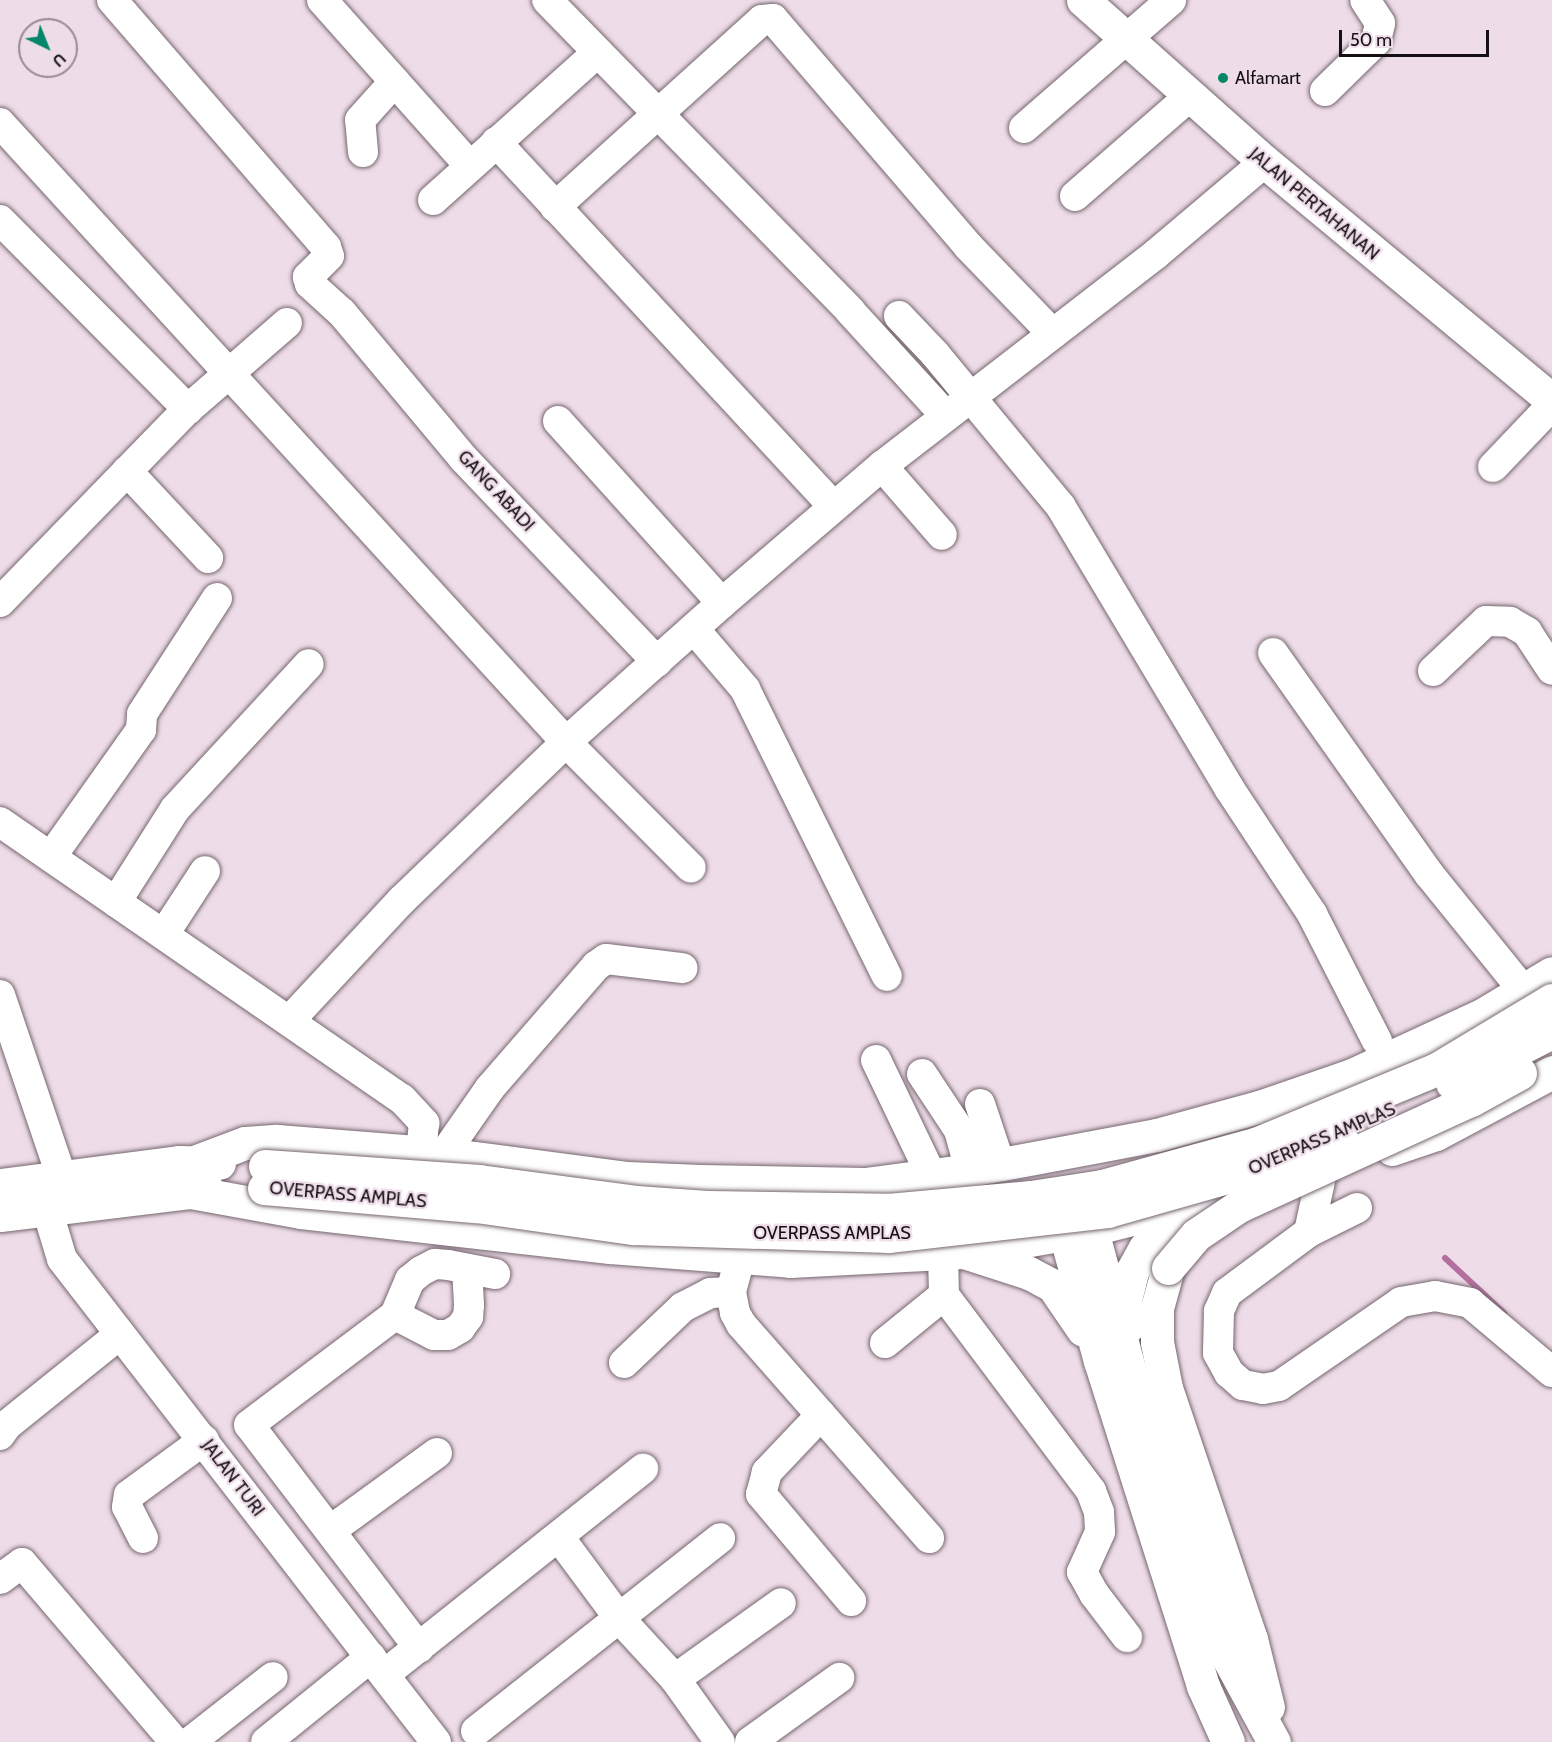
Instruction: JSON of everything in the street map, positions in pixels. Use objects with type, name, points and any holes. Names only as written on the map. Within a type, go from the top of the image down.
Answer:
[{"type":"main road","name":"JALAN PERTAHANAN","points":[[1083,0],[1189,97],[1265,162],[1552,400]]},
{"type":"main road","points":[[1069,1151],[1302,1073],[1514,979],[1552,953]]},
{"type":"main road","points":[[0,1185],[61,1175],[197,1161],[245,1143],[277,1141],[432,1153],[627,1178],[865,1184],[985,1167],[1157,1135],[1259,1107],[1352,1075],[1484,1014],[1552,973]]},
{"type":"main road","name":"OVERPASS AMPLAS","points":[[185,1191],[265,1177],[479,1181],[636,1202],[707,1207],[888,1210],[1031,1197],[1102,1186],[1258,1143],[1437,1069],[1552,1000]]},
{"type":"main road","name":"OVERPASS AMPLAS","points":[[197,1161],[265,1177],[633,1228],[889,1236],[1034,1222],[1107,1211],[1270,1165],[1440,1089],[1552,1032]]},
{"type":"main road","points":[[0,1215],[46,1206],[185,1191],[301,1212],[740,1258],[790,1261],[953,1253],[1080,1232],[1322,1173],[1436,1134],[1551,1070]]},
{"type":"main road","points":[[1275,1742],[1251,1639],[1166,1388],[1157,1342],[1157,1308],[1168,1268],[1196,1235],[1239,1206],[1471,1100],[1551,1070]]},
{"type":"main road","points":[[1069,1151],[1101,1360],[1203,1686],[1228,1742]]},
{"type":"main road","points":[[1136,1395],[1125,1300],[1132,1271],[1145,1248],[1164,1228],[1198,1204]]},
{"type":"main road","points":[[1080,1232],[1226,1654],[1275,1742]]},
{"type":"main road","points":[[953,1253],[1029,1273],[1053,1286],[1101,1360]]},
{"type":"main road","points":[[1203,1686],[1209,1742]]},
{"type":"street","name":"GANG ABADI","points":[[112,0],[327,247],[328,256],[308,281],[342,314],[464,459],[657,662]]},
{"type":"street","points":[[322,0],[469,165]]},
{"type":"street","points":[[547,0],[655,115],[850,310],[945,415]]},
{"type":"street","points":[[1024,128],[1171,0]]},
{"type":"street","points":[[1325,91],[1376,41],[1380,23],[1365,0]]},
{"type":"street","points":[[555,207],[762,20],[773,19],[968,246],[1053,334]]},
{"type":"street","points":[[433,200],[469,165],[597,53]]},
{"type":"street","points":[[363,152],[360,120],[395,81]]},
{"type":"street","points":[[1075,196],[1189,97]]},
{"type":"street","points":[[0,123],[227,375],[566,742],[691,868]]},
{"type":"street","points":[[496,142],[833,506]]},
{"type":"street","points":[[290,1020],[395,908],[566,742],[722,603],[882,466],[945,415],[1053,334],[1265,162]]},
{"type":"street","points":[[0,220],[188,409]]},
{"type":"street","points":[[899,316],[970,396],[1061,507],[1229,788],[1312,914],[1377,1041]]},
{"type":"street","points":[[6,582],[127,471],[188,409],[287,323]]},
{"type":"street","points":[[1492,467],[1552,405]]},
{"type":"street","points":[[558,421],[722,603]]},
{"type":"street","points":[[882,466],[942,535]]},
{"type":"street","points":[[127,471],[208,558]]},
{"type":"street","points":[[51,857],[141,730],[142,714],[217,598]]},
{"type":"street","points":[[1433,670],[1486,621],[1510,622],[1527,632],[1552,670]]},
{"type":"street","points":[[694,629],[745,689],[887,976]]},
{"type":"street","points":[[1273,653],[1429,874],[1514,979]]},
{"type":"street","points":[[116,902],[175,809],[309,663]]},
{"type":"street","points":[[0,822],[402,1099],[424,1123],[432,1153]]},
{"type":"street","points":[[164,934],[205,871]]},
{"type":"street","points":[[432,1153],[596,966],[606,959],[682,968]]},
{"type":"street","points":[[0,995],[61,1175]]},
{"type":"street","points":[[876,1060],[931,1174]]},
{"type":"street","points":[[922,1074],[985,1167]]},
{"type":"street","points":[[980,1104],[985,1167]]},
{"type":"street","points":[[1309,1232],[1322,1173]]},
{"type":"street","name":"JALAN TURI","points":[[46,1206],[62,1259],[436,1742]]},
{"type":"street","points":[[1357,1208],[1309,1232],[1227,1293],[1219,1311],[1218,1353],[1229,1373],[1243,1385],[1263,1389],[1279,1386],[1401,1302],[1435,1296],[1470,1303],[1552,1372]]},
{"type":"street","points":[[885,1343],[944,1295],[953,1253]]},
{"type":"street","points":[[740,1258],[731,1292],[735,1314],[741,1324],[929,1538]]},
{"type":"street","points":[[142,1538],[127,1508],[129,1495],[249,1425],[395,1315],[410,1280],[421,1271],[435,1264],[481,1271],[469,1305],[468,1317],[460,1328],[448,1335],[434,1335],[395,1315]]},
{"type":"street","points":[[624,1363],[683,1307],[710,1293],[731,1292]]},
{"type":"street","points":[[944,1295],[1091,1491],[1099,1512],[1100,1532],[1082,1572],[1127,1637]]},
{"type":"street","points":[[0,1435],[7,1425],[120,1334]]},
{"type":"street","points":[[821,1415],[767,1472],[760,1494],[850,1601]]},
{"type":"street","points":[[249,1425],[419,1648]]},
{"type":"street","points":[[331,1530],[437,1453]]},
{"type":"street","points":[[266,1742],[378,1666],[419,1648],[643,1469]]},
{"type":"street","points":[[559,1537],[620,1618],[675,1679],[720,1742]]},
{"type":"street","points":[[476,1731],[720,1539]]},
{"type":"street","points":[[0,1580],[22,1563],[175,1742]]},
{"type":"street","points":[[675,1679],[781,1603]]},
{"type":"street","points":[[190,1742],[273,1677]]},
{"type":"street","points":[[750,1742],[839,1678]]},
{"type":"waterway","points":[[1445,1258],[1504,1313]]},
{"type":"place","name":"Alfamart","points":[[1223,78]]}]
